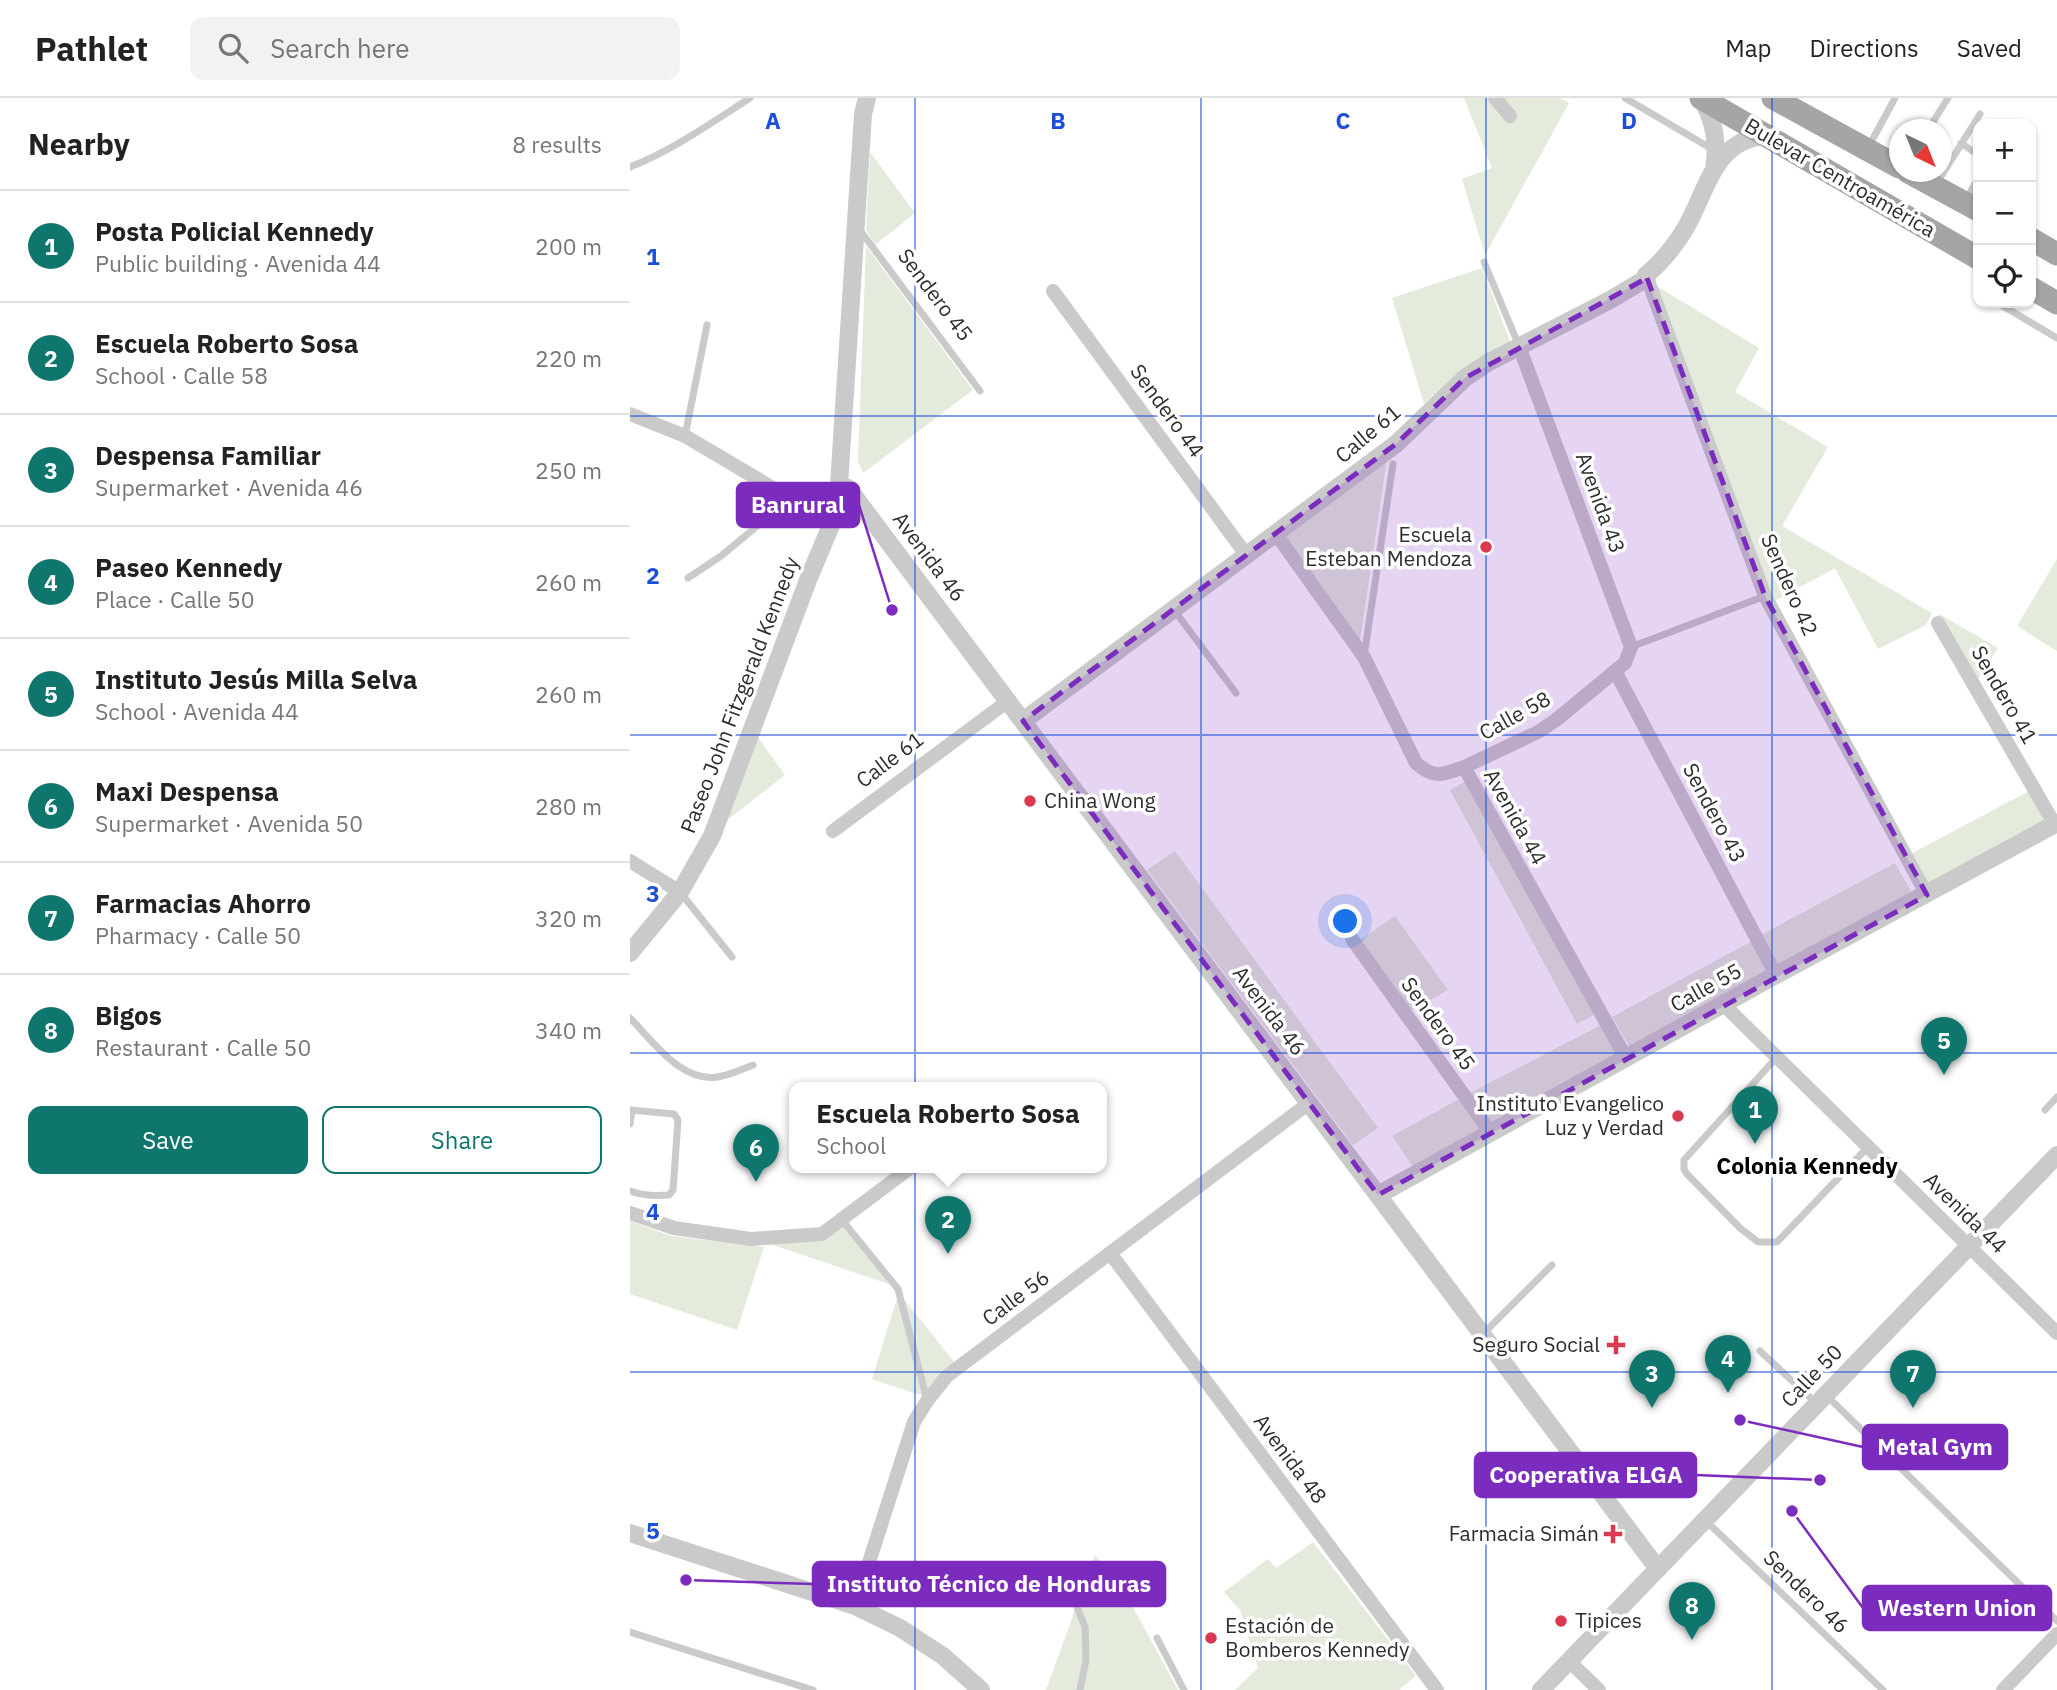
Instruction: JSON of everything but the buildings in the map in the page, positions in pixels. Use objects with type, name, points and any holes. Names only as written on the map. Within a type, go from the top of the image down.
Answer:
[{"type":"main road","name":"Bulevar Centroamérica","points":[[1701,98],[1973,255]]},
{"type":"main road","name":"Bulevar Centroamérica","points":[[1773,98],[1889,161]]},
{"type":"main road","name":"Bulevar Centroamérica","points":[[1927,182],[1971,206]]},
{"type":"main road","points":[[2036,242],[2057,254]]},
{"type":"main road","points":[[2036,291],[2057,303]]},
{"type":"street","name":"Paseo John Fitzgerald Kennedy","points":[[630,953],[680,892],[712,836],[807,580],[832,523],[839,485],[863,114],[867,98]]},
{"type":"street","points":[[1495,98],[1510,116]]},
{"type":"street","name":"Calle 61","points":[[1701,98],[1710,114],[1715,132],[1717,151],[1714,170]]},
{"type":"street","name":"Calle 61","points":[[1023,721],[1395,444],[1465,378],[1489,362],[1647,278],[1646,275],[1658,266],[1674,247],[1724,156],[1736,144],[1752,137],[1767,136]]},
{"type":"street","name":"Sendero 42","points":[[1647,278],[1765,596],[1927,895]]},
{"type":"street","name":"Sendero 44","points":[[1053,291],[1247,556]]},
{"type":"street","name":"Avenida 43","points":[[1519,346],[1631,647]]},
{"type":"street","points":[[630,414],[685,436],[832,523]]},
{"type":"street","name":"Avenida 46","points":[[839,485],[848,488],[1658,1569]]},
{"type":"street","name":"Avenida 44","points":[[1276,534],[1364,657],[1416,763],[1427,773],[1443,775],[1464,767],[1626,1058]]},
{"type":"street","name":"Sendero 41","points":[[1938,622],[2056,824]]},
{"type":"street","points":[[1615,671],[1625,663],[1631,647]]},
{"type":"street","name":"Calle 58","points":[[1464,767],[1538,732],[1615,671]]},
{"type":"street","name":"Sendero 43","points":[[1615,671],[1776,975]]},
{"type":"street","name":"Calle 61","points":[[833,831],[1008,701]]},
{"type":"street","name":"Calle 55","points":[[1378,1195],[2056,824]]},
{"type":"street","points":[[630,861],[680,892]]},
{"type":"street","name":"Sendero 45","points":[[1352,939],[1491,1133]]},
{"type":"street","name":"Avenida 44","points":[[1724,1005],[2057,1333]]},
{"type":"street","name":"Calle 56","points":[[855,1606],[915,1422],[927,1401],[947,1376],[1309,1103]]},
{"type":"street","name":"Calle 50","points":[[1541,1690],[2057,1155]]},
{"type":"street","points":[[630,1213],[674,1228],[751,1239],[822,1234],[903,1173]]},
{"type":"street","name":"Avenida 48","points":[[1110,1252],[1437,1690]]},
{"type":"street","points":[[630,1533],[855,1606],[900,1628],[943,1656],[981,1690]]},
{"type":"street","points":[[2003,1690],[2057,1634]]},
{"type":"street","points":[[1569,1661],[1600,1690]]},
{"type":"lane","points":[[630,167],[699,131],[750,98]]},
{"type":"lane","points":[[1625,98],[1717,151]]},
{"type":"lane","points":[[1867,149],[1895,98]]},
{"type":"lane","points":[[1935,119],[1948,98]]},
{"type":"lane","points":[[1934,186],[1945,173],[1980,114]]},
{"type":"lane","points":[[1961,143],[1973,151]]},
{"type":"lane","points":[[1971,206],[1977,182]]},
{"type":"lane","name":"Sendero 45","points":[[856,225],[980,391]]},
{"type":"lane","points":[[1484,262],[1519,346]]},
{"type":"lane","points":[[2006,308],[2057,338]]},
{"type":"lane","points":[[685,436],[707,325]]},
{"type":"lane","points":[[1364,657],[1392,464]]},
{"type":"lane","points":[[688,578],[721,556],[791,498]]},
{"type":"lane","points":[[1631,647],[1765,596]]},
{"type":"lane","points":[[1174,610],[1236,693]]},
{"type":"lane","points":[[680,892],[732,957]]},
{"type":"lane","points":[[630,1018],[662,1054],[691,1075],[719,1077],[753,1065]]},
{"type":"lane","points":[[1777,1057],[1684,1160],[1687,1174],[1740,1228],[1758,1242],[1777,1242],[1868,1147]]},
{"type":"lane","points":[[2045,1110],[2057,1097]]},
{"type":"lane","points":[[630,1124],[631,1110],[674,1114],[678,1120],[673,1190],[669,1195],[658,1196],[640,1195],[630,1191]]},
{"type":"lane","points":[[842,1220],[898,1289],[927,1401]]},
{"type":"lane","points":[[1483,1335],[1552,1265]]},
{"type":"lane","points":[[1760,1351],[1821,1399],[2057,1621]]},
{"type":"lane","name":"Sendero 46","points":[[1705,1520],[1883,1690]]},
{"type":"lane","points":[[1074,1600],[1085,1627],[1086,1660],[1080,1690]]},
{"type":"lane","points":[[630,1632],[813,1690]]},
{"type":"lane","points":[[1157,1638],[1183,1687],[1173,1690]]},
{"type":"highlighted area","points":[[1647,278],[1765,596],[1927,895],[1378,1195],[1023,721],[1396,444],[1465,378]]},
{"type":"shaded area","points":[[1464,98],[1560,98],[1569,103],[1485,255],[1462,179],[1492,168]]},
{"type":"shaded area","points":[[870,152],[915,213],[875,245],[866,230]]},
{"type":"shaded area","points":[[866,246],[973,390],[863,473],[858,461]]},
{"type":"shaded area","points":[[1482,268],[1510,341],[1458,374],[1424,404],[1392,298]]},
{"type":"shaded area","points":[[1655,285],[1759,348],[1735,392],[1828,447],[1782,526],[1932,613],[1926,625],[1878,649],[1835,568],[1765,606]]},
{"type":"shaded area","points":[[1387,458],[1360,641],[1284,535]]},
{"type":"shaded area","points":[[2057,559],[2057,651],[2017,626]]},
{"type":"shaded area","points":[[1939,614],[1998,648],[1975,684],[1933,624]]},
{"type":"shaded area","points":[[757,736],[785,775],[722,824]]},
{"type":"shaded area","points":[[1466,781],[1594,1015],[1577,1024],[1450,790]]},
{"type":"shaded area","points":[[2029,791],[2047,824],[1923,891],[1905,857]]},
{"type":"shaded area","points":[[1175,851],[1378,1128],[1353,1145],[1147,870]]},
{"type":"shaded area","points":[[1895,863],[1913,895],[1776,967],[1759,936]]},
{"type":"shaded area","points":[[1395,916],[1448,990],[1409,1012],[1357,942]]},
{"type":"shaded area","points":[[1752,941],[1769,971],[1631,1049],[1612,1017]]},
{"type":"shaded area","points":[[1601,1025],[1619,1057],[1493,1127],[1468,1094]]},
{"type":"shaded area","points":[[1461,1098],[1485,1131],[1415,1170],[1392,1136]]},
{"type":"shaded area","points":[[630,1221],[671,1236],[764,1247],[737,1330],[630,1294]]},
{"type":"shaded area","points":[[842,1225],[892,1285],[773,1245],[774,1240]]},
{"type":"shaded area","points":[[898,1295],[923,1396],[872,1379]]},
{"type":"shaded area","points":[[902,1297],[955,1363],[928,1392]]},
{"type":"shaded area","points":[[1313,1542],[1416,1676],[1399,1690],[1235,1690],[1258,1668],[1240,1610],[1224,1592],[1268,1559],[1276,1568]]},
{"type":"shaded area","points":[[1095,1555],[1130,1602],[1178,1690],[1046,1690]]},
{"type":"place","name":"Escuela Esteban Mendoza","points":[[1486,547]]},
{"type":"place","name":"Banrural","points":[[892,610]]},
{"type":"place","name":"China Wong","points":[[1030,801]]},
{"type":"place","name":"Instituto Jesús Milla Selva","points":[[1944,1075]]},
{"type":"place","name":"Instituto Evangelico Luz y Verdad","points":[[1678,1116]]},
{"type":"place","name":"Posta Policial Kennedy","points":[[1755,1144]]},
{"type":"place","name":"Maxi Despensa","points":[[756,1182]]},
{"type":"place","name":"Escuela Roberto Sosa","points":[[948,1254]]},
{"type":"place","name":"Seguro Social","points":[[1616,1345]]},
{"type":"place","name":"Paseo Kennedy","points":[[1728,1393]]},
{"type":"place","name":"Despensa Familiar","points":[[1652,1408]]},
{"type":"place","name":"Farmacias Ahorro","points":[[1913,1408]]},
{"type":"place","name":"Metal Gym","points":[[1740,1420]]},
{"type":"place","name":"Cooperativa ELGA","points":[[1820,1480]]},
{"type":"place","name":"Western Union","points":[[1792,1511]]},
{"type":"place","name":"Farmacia Simán","points":[[1613,1534]]},
{"type":"place","name":"Instituto Técnico de Honduras","points":[[686,1580]]},
{"type":"place","name":"Tipices","points":[[1561,1621]]},
{"type":"place","name":"Estación de Bomberos Kennedy","points":[[1211,1638]]},
{"type":"place","name":"Bigos","points":[[1692,1640]]},
{"type":"district","name":"Colonia Kennedy","points":[[1807,1166]]}]
